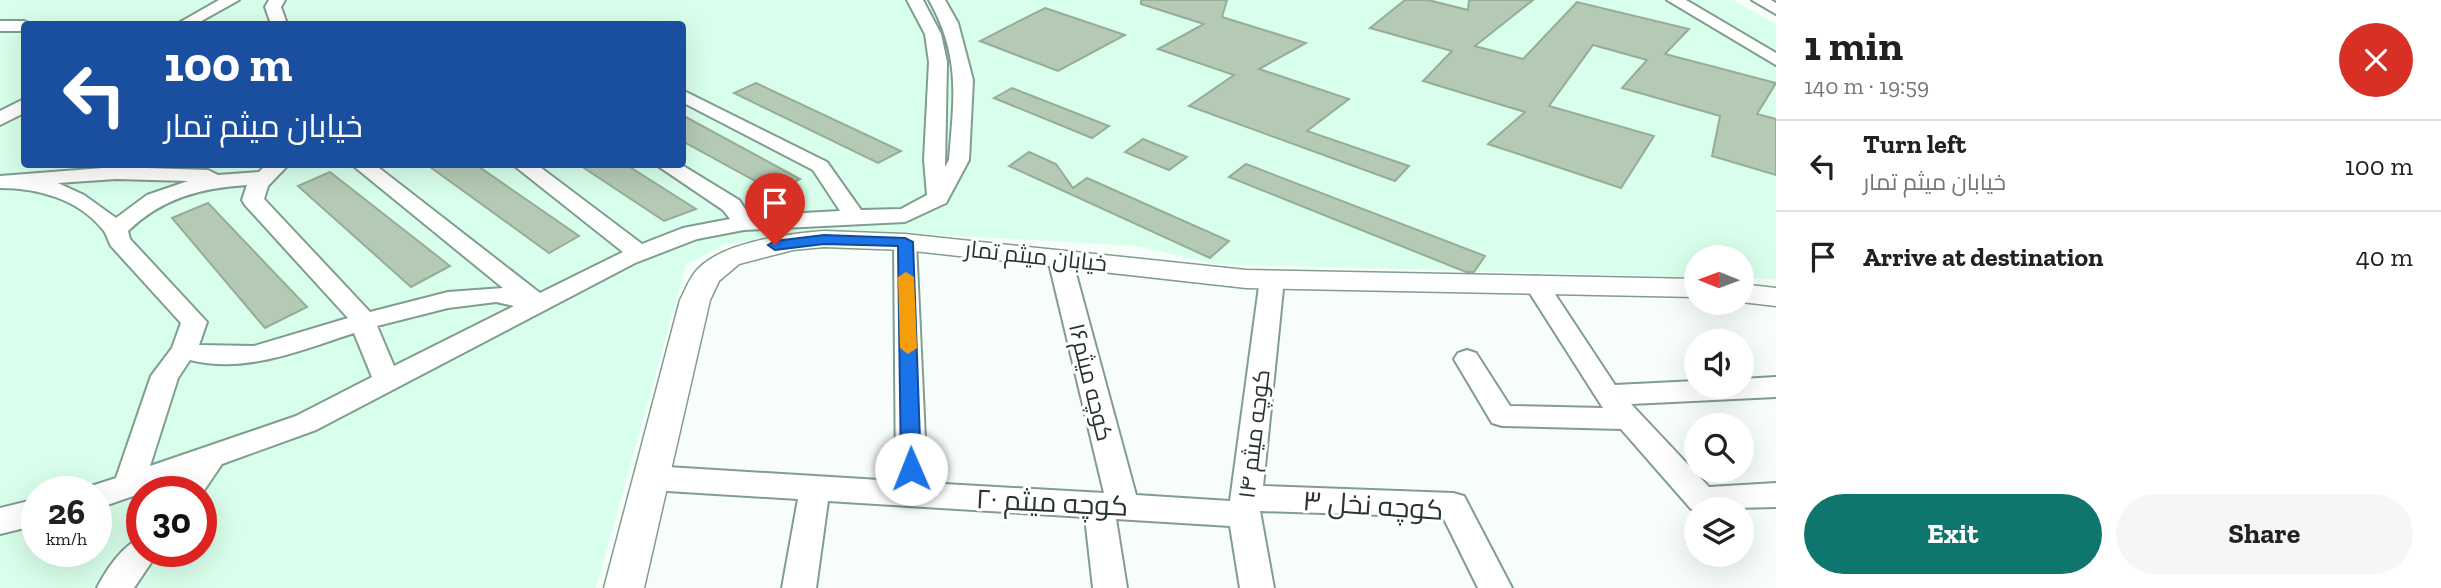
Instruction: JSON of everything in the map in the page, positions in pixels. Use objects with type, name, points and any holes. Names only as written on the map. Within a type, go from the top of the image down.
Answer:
[{"type":"street","points":[[277,0],[273,7],[278,21]]},
{"type":"street","points":[[915,0],[933,34],[938,62],[934,160],[938,198]]},
{"type":"street","points":[[158,476],[306,423],[639,253],[691,233],[744,223],[905,215],[938,198],[959,160],[964,80],[950,23],[937,0]]},
{"type":"street","points":[[1675,0],[1776,60]]},
{"type":"street","points":[[173,21],[223,1]]},
{"type":"street","points":[[190,21],[223,1]]},
{"type":"street","points":[[0,26],[21,26]]},
{"type":"street","points":[[0,106],[21,95]]},
{"type":"street","points":[[686,97],[820,166],[855,217]]},
{"type":"street","points":[[0,119],[21,107]]},
{"type":"street","points":[[367,168],[540,304]]},
{"type":"street","points":[[527,168],[639,253]]},
{"type":"street","points":[[671,168],[731,205],[744,223]]},
{"type":"street","points":[[272,171],[258,184],[253,200],[359,314],[387,382]]},
{"type":"street","points":[[116,230],[141,208],[181,190],[226,178],[272,171]]},
{"type":"street","points":[[0,182],[65,175],[150,172],[226,178]]},
{"type":"street","points":[[25,180],[58,189],[83,201],[116,230],[119,241],[194,322],[184,350],[165,376],[132,476]]},
{"type":"street","name":"خیابان میثم تمار","points":[[624,588],[695,300],[707,276],[729,258],[793,242],[824,239],[905,242],[1272,279],[1684,288]]},
{"type":"street","points":[[905,242],[912,494]]},
{"type":"street","name":"کوچه میثم۱۶","points":[[1060,259],[1111,506],[1110,588]]},
{"type":"street","name":"کوچه میثم ۱۴","points":[[1256,588],[1245,506],[1272,279]]},
{"type":"street","points":[[1536,284],[1607,395],[1702,500],[1776,495]]},
{"type":"street","points":[[184,350],[205,355],[255,355],[362,322],[448,300],[496,294],[540,304]]},
{"type":"street","points":[[1754,294],[1776,297]]},
{"type":"street","points":[[1467,359],[1503,416],[1630,419]]},
{"type":"street","points":[[1607,395],[1776,387]]},
{"type":"street","points":[[198,476],[211,457]]},
{"type":"street","name":"کوچه میثم ۲۰","points":[[651,478],[1111,506],[1245,506]]},
{"type":"street","points":[[799,588],[815,486]]},
{"type":"street","name":"کوچه نخل ۳","points":[[1245,506],[1453,505],[1495,588]]},
{"type":"street","points":[[0,521],[21,516]]},
{"type":"street","points":[[114,588],[130,567]]},
{"type":"shaded area","points":[[0,0],[1733,0],[1776,24],[1776,279],[1754,278],[1754,245],[1684,245],[1684,277],[1214,264],[1137,246],[858,230],[725,244],[686,265],[596,588],[0,588]]},
{"type":"building","points":[[1141,0],[1227,0],[1222,17],[1306,43],[1259,69],[1349,99],[1307,131],[1409,166],[1395,181],[1189,106],[1234,75],[1158,49],[1204,24],[1141,4]]},
{"type":"building","points":[[1405,0],[1428,0],[1468,10],[1469,0],[1533,0],[1475,46],[1523,59],[1577,2],[1689,29],[1665,54],[1776,83],[1757,114],[1776,119],[1776,175],[1712,156],[1720,116],[1622,88],[1647,60],[1593,45],[1549,106],[1654,136],[1621,188],[1488,144],[1525,112],[1423,81],[1452,51],[1370,28]]},
{"type":"building","points":[[1045,8],[1125,35],[1058,71],[980,41]]},
{"type":"building","points":[[756,83],[901,151],[878,163],[734,93]]},
{"type":"building","points":[[1012,88],[1109,126],[1092,138],[994,98]]},
{"type":"building","points":[[686,117],[800,179],[775,192],[686,143]]},
{"type":"building","points":[[1143,139],[1187,157],[1169,170],[1125,152]]},
{"type":"building","points":[[1029,152],[1056,164],[1073,188],[1087,178],[1229,241],[1210,258],[1009,166]]},
{"type":"building","points":[[1246,164],[1485,256],[1474,272],[1466,272],[1229,177]]},
{"type":"building","points":[[432,168],[481,168],[579,236],[549,253]]},
{"type":"building","points":[[584,168],[631,168],[696,209],[664,221]]},
{"type":"building","points":[[330,172],[450,266],[411,287],[298,186]]},
{"type":"building","points":[[208,203],[307,307],[265,328],[172,218]]},
{"type":"slow traffic","points":[[906,277],[908,348]]},
{"type":"route","points":[[775,245],[824,239],[905,242],[911,469]]}]
